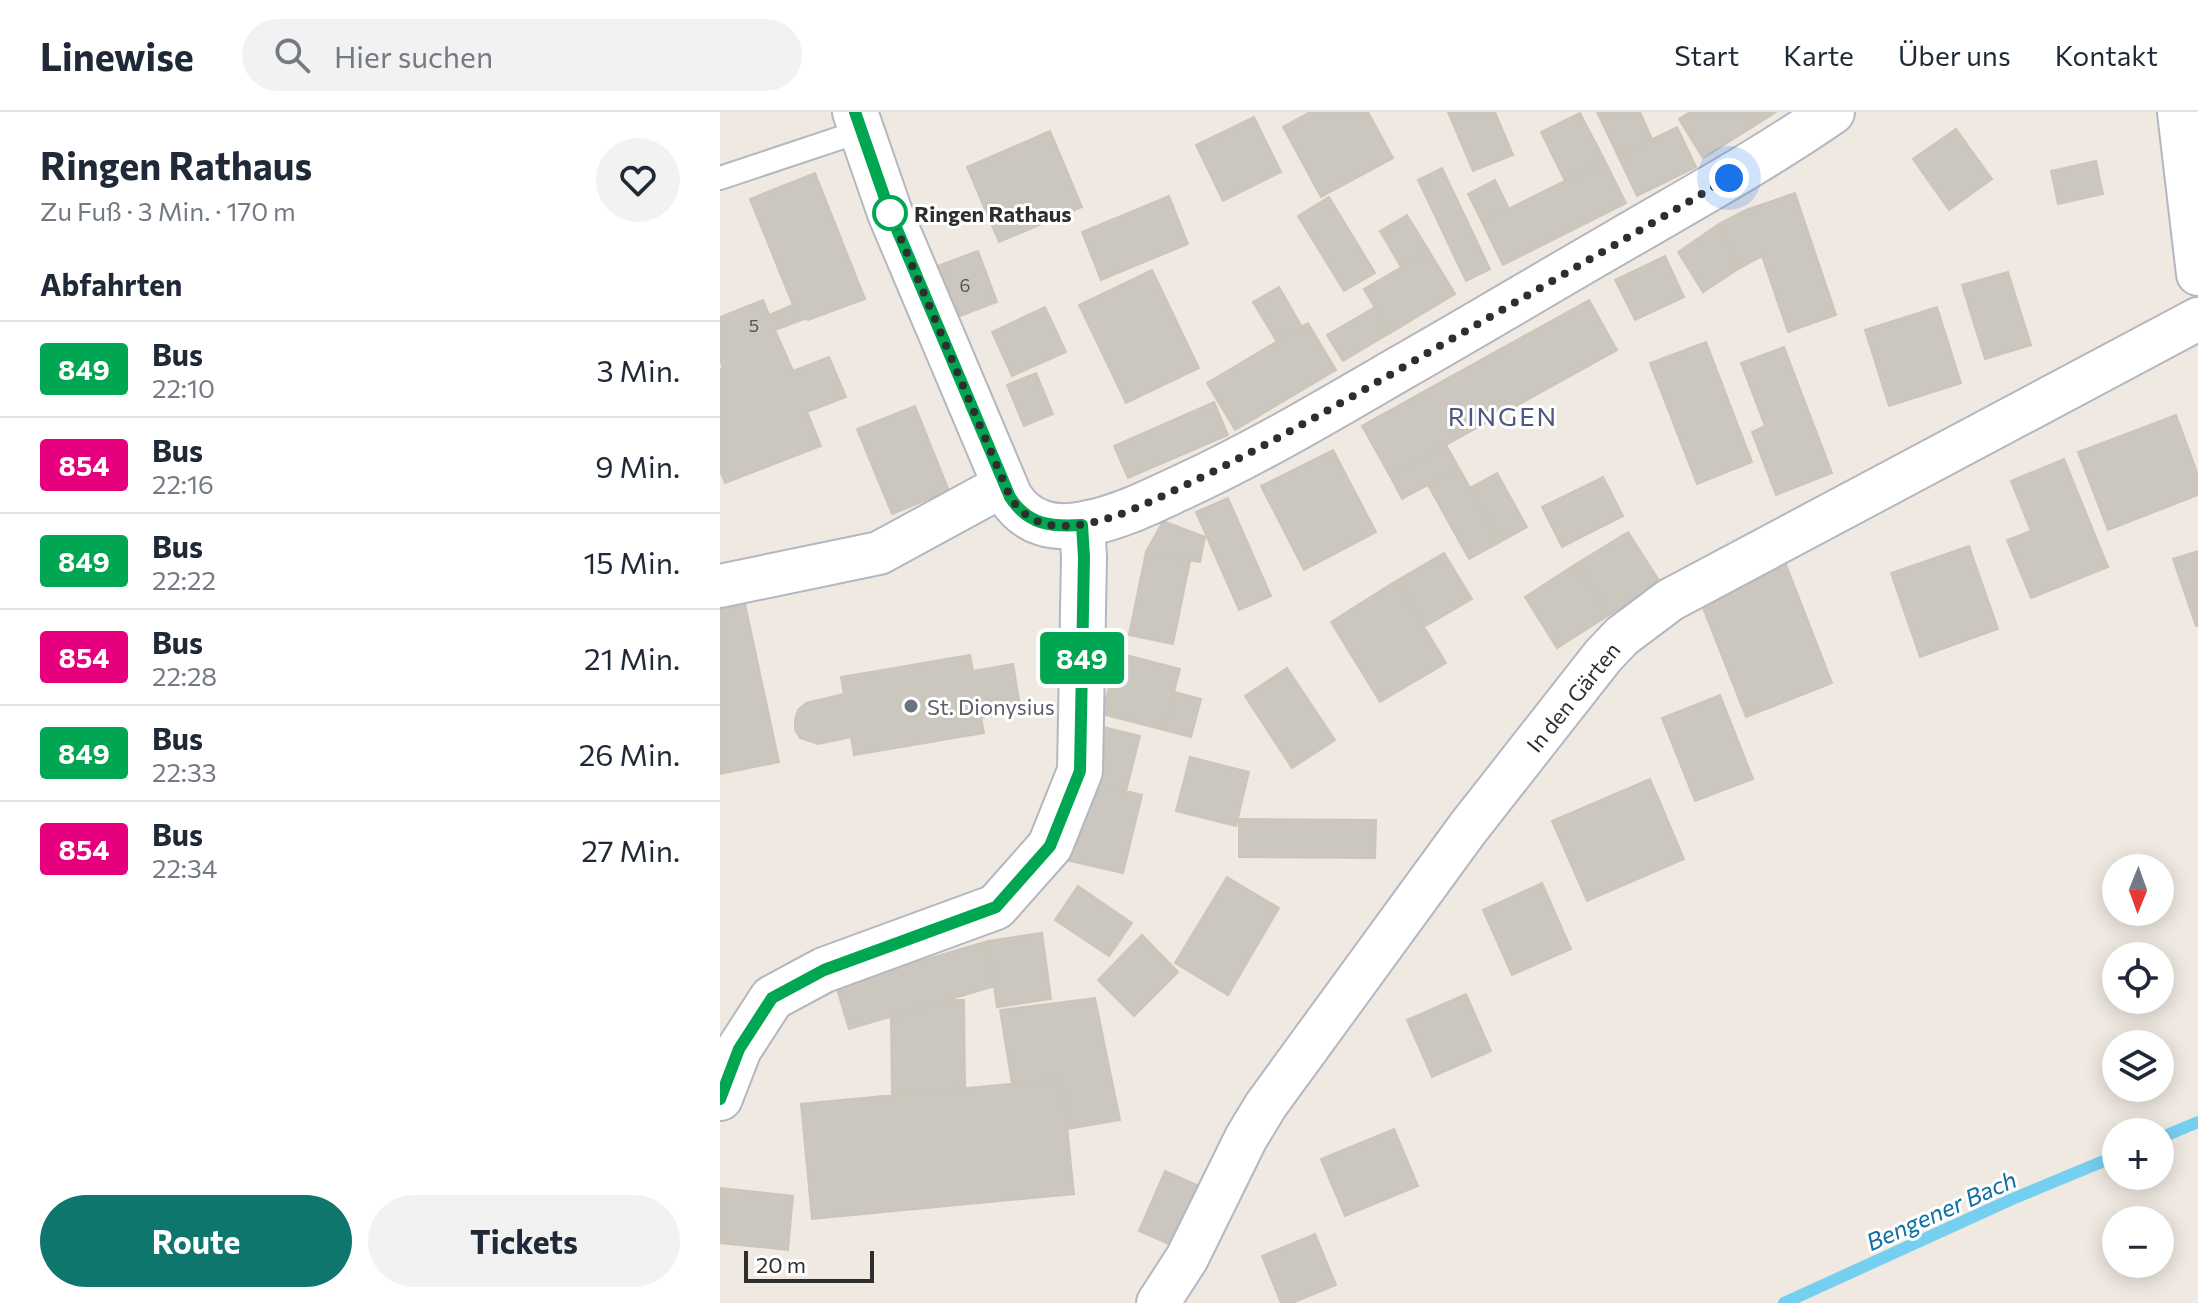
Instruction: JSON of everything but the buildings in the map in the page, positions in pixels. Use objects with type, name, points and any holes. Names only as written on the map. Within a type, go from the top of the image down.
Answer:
[{"type":"main road","points":[[858,122],[890,213],[1004,485],[1017,508],[1026,516],[1061,526],[1105,520],[1260,449],[1706,191],[1832,112]]},
{"type":"main road","points":[[720,1098],[739,1049],[772,998],[824,970],[996,907],[1050,846],[1080,771],[1082,525]]},
{"type":"street","points":[[2179,112],[2198,274]]},
{"type":"street","name":"In den Gärten","points":[[1158,1303],[1187,1258],[1246,1138],[1266,1105],[1468,828],[1622,636],[1670,600],[2198,319]]},
{"type":"street","points":[[720,586],[879,553],[1004,485]]},
{"type":"lane","points":[[720,178],[858,122]]},
{"type":"waterway","name":"Bengener Bach","points":[[2174,1132],[2198,1122]]},
{"type":"waterway","name":"Bengener Bach","points":[[1784,1303],[2010,1200],[2102,1162]]},
{"type":"bus line","name":"849","points":[[720,1099],[739,1049],[772,998],[824,970],[996,907],[1050,846],[1080,771],[1082,525],[1061,526],[1037,521],[1026,516],[1010,497],[890,213],[855,112]]},
{"type":"place","name":"Ringen Rathaus","points":[[890,213]]},
{"type":"place","name":"St. Dionysius","points":[[911,706]]},
{"type":"district","name":"RINGEN","points":[[1503,415]]},
{"type":"route","points":[[890,213],[1010,497],[1026,516],[1061,526],[1105,520],[1246,456],[1729,178]]}]
